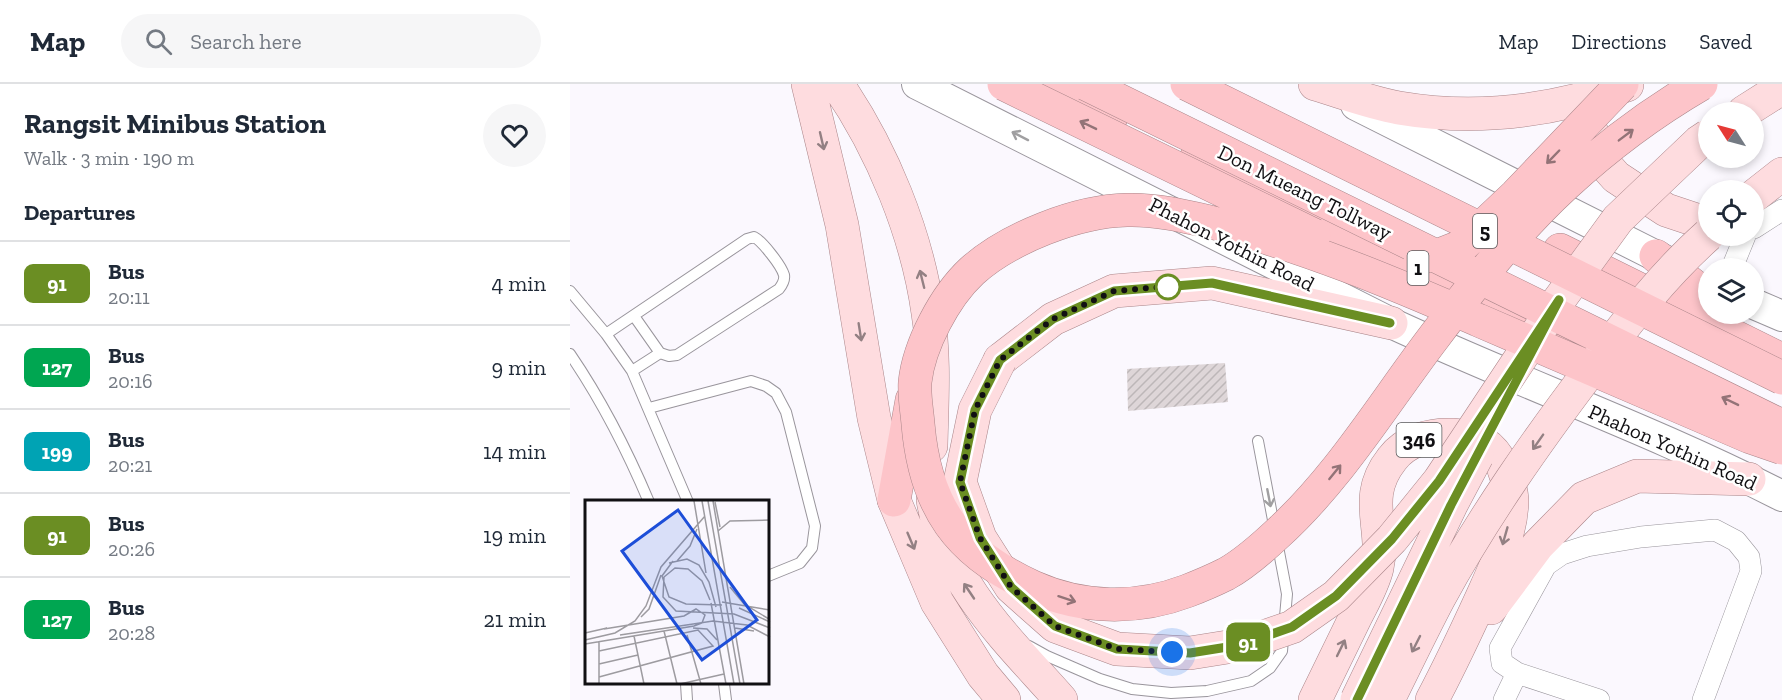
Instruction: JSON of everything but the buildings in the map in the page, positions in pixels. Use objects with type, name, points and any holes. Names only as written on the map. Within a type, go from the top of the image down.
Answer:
[{"type":"highway","points":[[1004,84],[1315,235],[1385,255],[1410,257],[1439,255],[1462,246],[1516,195],[1608,91]]},
{"type":"highway","name":"Phahon Yothin Road","points":[[1053,84],[1782,450]]},
{"type":"highway","name":"Don Mueang Tollway","points":[[1086,84],[1782,426]]},
{"type":"highway","name":"5","points":[[1187,84],[1782,378]]},
{"type":"highway","points":[[1218,84],[1782,358]]},
{"type":"highway","points":[[915,383],[920,449],[932,489],[947,520],[963,542],[981,557],[1006,574],[1042,591],[1077,602],[1113,604],[1149,602],[1184,592],[1227,573],[1259,550],[1297,516],[1335,472],[1440,329],[1516,237],[1564,186],[1627,134],[1675,99],[1701,84]]},
{"type":"highway","points":[[894,500],[915,383],[926,343],[939,312],[971,272],[1002,250],[1040,230],[1079,218],[1127,210],[1182,215],[1254,233],[1329,258],[1405,288],[1782,450]]},
{"type":"highway","points":[[1656,256],[1698,289]]},
{"type":"highway","points":[[1741,324],[1782,358]]},
{"type":"main road","points":[[808,84],[842,225],[874,418],[894,500],[937,602],[983,675],[1004,700]]},
{"type":"main road","points":[[837,84],[855,109],[876,150],[906,223],[924,287],[932,350],[930,464],[937,524],[960,578],[999,630],[1061,700]]},
{"type":"main road","name":"Phahon Yothin Road","points":[[917,84],[1390,323],[1467,359],[1749,479],[1782,496]]},
{"type":"main road","points":[[1314,84],[1398,108],[1458,114],[1510,112],[1558,106],[1630,84]]},
{"type":"main road","points":[[1314,84],[1698,278]]},
{"type":"main road","points":[[1759,102],[1782,87]]},
{"type":"main road","points":[[1608,91],[1590,138],[1601,160],[1616,177],[1666,210],[1698,221]]},
{"type":"main road","points":[[1390,323],[1212,283],[1114,291],[1053,319],[1000,360],[975,410],[960,482],[980,538],[1011,587],[1055,626],[1117,649],[1190,653],[1240,645],[1292,627],[1336,596],[1392,539],[1439,481],[1559,300],[1618,219],[1698,144]]},
{"type":"main road","points":[[1764,188],[1782,174]]},
{"type":"main road","points":[[1388,700],[1439,598],[1506,487],[1625,325],[1698,244]]},
{"type":"main road","points":[[1357,700],[1451,505],[1559,300]]},
{"type":"main road","name":"346","points":[[1315,700],[1365,598],[1377,568],[1379,542],[1374,502],[1382,473],[1394,456],[1415,441],[1440,434],[1473,437],[1497,453],[1509,482],[1512,501],[1507,534],[1459,650],[1432,700]]},
{"type":"main road","points":[[1459,650],[1538,545],[1584,498],[1637,476],[1749,479]]},
{"type":"main road","points":[[1365,598],[1395,584],[1407,582],[1419,585],[1441,600],[1448,610],[1459,650]]},
{"type":"street","points":[[1764,222],[1782,210]]},
{"type":"street","points":[[1599,700],[1517,672],[1502,663],[1500,648],[1546,566],[1562,554],[1587,546],[1641,537],[1715,530],[1736,541],[1749,557],[1751,571],[1703,700]]},
{"type":"street","points":[[1503,700],[1517,672]]},
{"type":"lane","points":[[606,334],[747,239],[754,237],[762,242],[784,275],[783,283],[779,288],[677,355],[669,356],[660,353],[634,316]]},
{"type":"lane","points":[[570,291],[632,370],[687,500]]},
{"type":"lane","points":[[632,370],[660,353]]},
{"type":"lane","points":[[570,354],[597,393],[637,472],[648,500]]},
{"type":"lane","points":[[648,408],[751,381],[766,386],[776,393],[786,412],[815,526],[812,548],[800,564],[770,575]]},
{"type":"lane","points":[[999,630],[1047,656],[1100,679],[1132,688],[1172,693],[1207,691],[1251,681],[1270,668],[1282,651],[1287,594],[1258,441]]},
{"type":"lane","points":[[686,685],[687,700]]},
{"type":"lane","points":[[724,685],[726,700]]},
{"type":"bus line","name":"91","points":[[1357,700],[1451,505],[1559,300],[1439,481],[1392,539],[1336,596],[1292,627],[1240,645],[1190,653],[1117,649],[1055,626],[1011,587],[980,538],[960,482],[975,410],[1000,360],[1053,319],[1114,291],[1212,283],[1265,297],[1390,323]]},
{"type":"route","points":[[1168,287],[1173,286],[1114,291],[1053,319],[1000,360],[975,410],[960,482],[980,538],[1011,587],[1055,626],[1117,649],[1172,652]]}]
